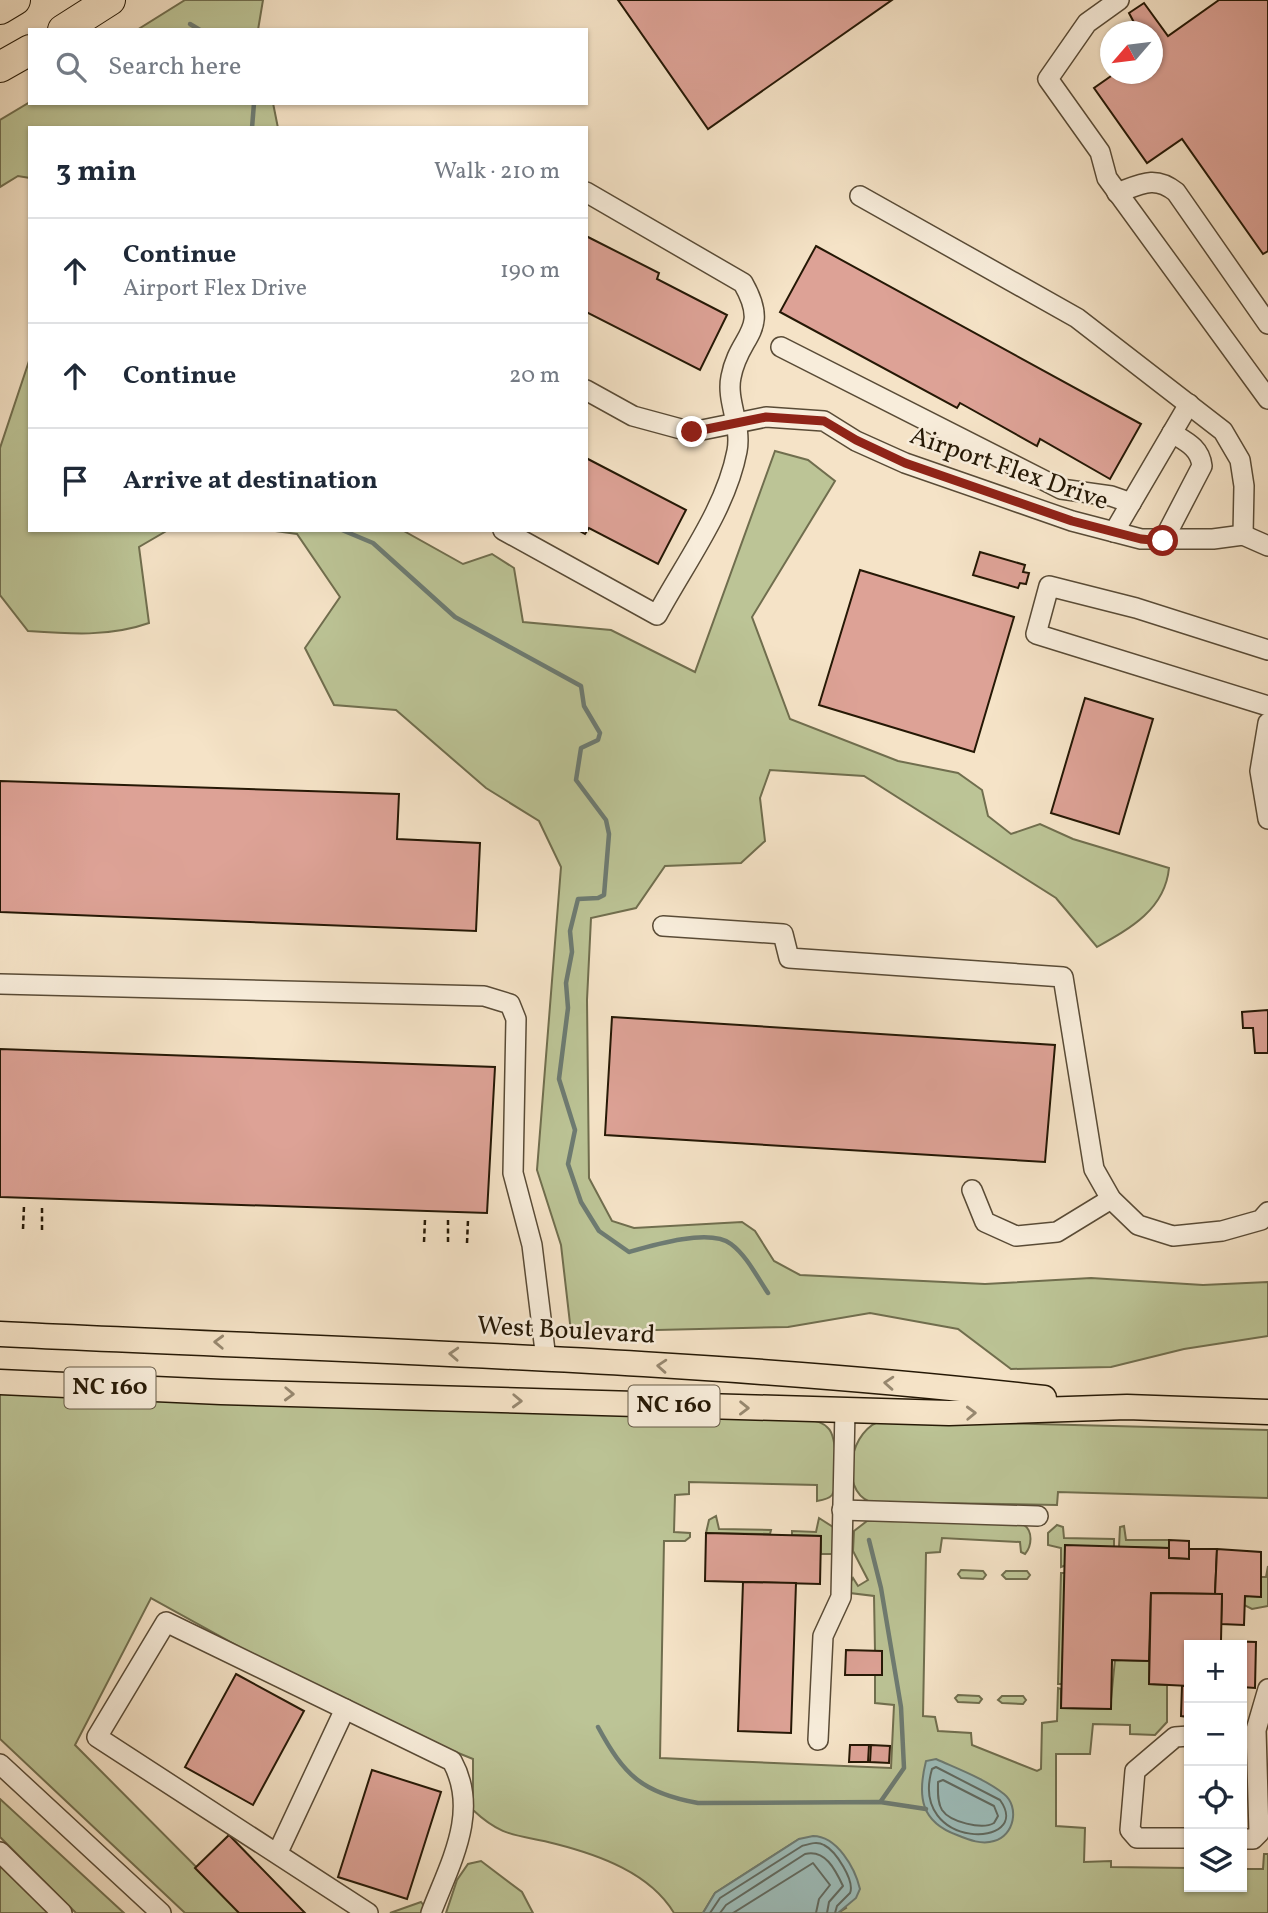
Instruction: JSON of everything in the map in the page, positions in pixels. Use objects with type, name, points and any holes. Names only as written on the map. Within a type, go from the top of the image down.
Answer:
[{"type":"highway","points":[[0,9],[15,0]]},
{"type":"highway","points":[[66,28],[110,0]]},
{"type":"highway","points":[[0,67],[28,51]]},
{"type":"main road","name":"West Boulevard","points":[[0,1334],[275,1344],[547,1359],[947,1387],[1127,1408]]},
{"type":"main road","name":"West Boulevard","points":[[0,1382],[221,1392],[949,1413],[1127,1408],[1268,1412]]},
{"type":"street","points":[[1119,0],[1087,23],[1048,79],[1100,152],[1107,178],[1117,193],[1265,388]]},
{"type":"street","points":[[1117,193],[1150,181],[1164,182],[1176,192],[1268,324]]},
{"type":"street","points":[[507,532],[657,614],[724,493],[738,450],[738,422],[732,401],[730,377],[755,321],[754,302],[743,283],[588,193]]},
{"type":"street","points":[[860,196],[1077,318],[1223,431],[1240,460],[1244,486],[1243,535]]},
{"type":"street","points":[[780,348],[1060,489],[1111,496],[1131,503]]},
{"type":"street","name":"Airport Flex Drive","points":[[588,391],[633,416],[692,432],[766,417],[824,421],[856,440],[905,463],[1072,521],[1141,539],[1163,541],[1243,535],[1268,545]]},
{"type":"street","points":[[1114,532],[1189,404]]},
{"type":"street","points":[[1163,541],[1202,466],[1201,456],[1192,445],[1172,433]]},
{"type":"street","points":[[1268,650],[1136,608],[1048,586],[1036,634],[1268,706]]},
{"type":"street","points":[[1268,723],[1260,771],[1268,819]]},
{"type":"street","points":[[663,926],[783,934],[789,958],[1063,977],[1094,1169],[1111,1199],[1138,1225],[1173,1236],[1222,1231],[1261,1220],[1268,1212]]},
{"type":"street","points":[[0,984],[484,996],[510,1004],[516,1019],[513,1173],[533,1245],[547,1359]]},
{"type":"street","points":[[972,1190],[985,1222],[1016,1236],[1056,1232],[1111,1199]]},
{"type":"street","points":[[818,1740],[823,1636],[841,1597],[845,1410]]},
{"type":"street","points":[[842,1510],[1038,1516]]},
{"type":"street","points":[[368,1913],[278,1852],[97,1737],[166,1622],[452,1761],[462,1779],[466,1800],[462,1828],[431,1913]]},
{"type":"street","points":[[1247,1839],[1253,1839],[1259,1833],[1249,1731],[1268,1689]]},
{"type":"street","points":[[278,1852],[345,1709]]},
{"type":"street","points":[[1184,1736],[1175,1737],[1135,1771],[1130,1829],[1137,1838],[1184,1838]]},
{"type":"street","points":[[0,1764],[161,1913]]},
{"type":"street","points":[[0,1852],[62,1913]]},
{"type":"path","points":[[23,1229],[24,1206]]},
{"type":"path","points":[[42,1206],[42,1230]]},
{"type":"path","points":[[424,1242],[425,1219]]},
{"type":"path","points":[[448,1219],[448,1242]]},
{"type":"path","points":[[467,1243],[468,1220]]},
{"type":"green space","points":[[185,0],[263,0],[258,28],[140,28]]},
{"type":"green space","points":[[28,103],[273,105],[278,126],[28,126],[28,178],[18,176],[0,187],[0,120]]},
{"type":"green space","points":[[28,364],[28,532],[165,532],[139,547],[149,623],[104,632],[28,631],[0,595],[0,448]]},
{"type":"green space","points":[[775,451],[808,460],[835,481],[752,617],[790,719],[898,761],[958,773],[982,790],[988,816],[1011,834],[1040,824],[1073,839],[1169,868],[1161,895],[1144,916],[1097,947],[1056,898],[864,776],[770,770],[760,798],[765,841],[741,863],[665,866],[636,908],[591,918],[587,1000],[589,1178],[612,1221],[634,1228],[742,1222],[755,1231],[774,1261],[800,1275],[985,1284],[1091,1278],[1203,1285],[1268,1282],[1268,1336],[1184,1349],[1111,1367],[1011,1369],[958,1329],[870,1313],[788,1327],[571,1332],[561,1245],[537,1170],[561,867],[539,821],[486,788],[396,710],[334,705],[305,648],[340,597],[297,534],[282,532],[406,532],[463,564],[492,554],[514,568],[523,622],[611,630],[695,672]]},
{"type":"green space","points":[[0,1394],[807,1419],[826,1426],[833,1440],[836,1481],[832,1495],[828,1498],[817,1501],[817,1485],[689,1482],[689,1494],[675,1495],[674,1532],[690,1533],[690,1537],[685,1541],[664,1541],[660,1758],[891,1768],[894,1705],[875,1703],[875,1675],[882,1675],[882,1651],[875,1651],[874,1596],[850,1593],[849,1585],[853,1578],[858,1586],[868,1580],[853,1551],[854,1531],[867,1521],[875,1520],[1024,1525],[1029,1531],[1030,1539],[1025,1554],[1021,1552],[1020,1542],[942,1538],[940,1552],[926,1553],[923,1716],[935,1717],[938,1731],[971,1733],[972,1745],[1037,1771],[1041,1769],[1042,1723],[1057,1721],[1058,1688],[1061,1689],[1061,1708],[1110,1709],[1115,1660],[1149,1661],[1149,1684],[1167,1685],[1167,1722],[1155,1735],[1130,1734],[1130,1725],[1093,1724],[1090,1754],[1056,1754],[1056,1826],[1085,1828],[1084,1862],[1111,1861],[1111,1867],[1184,1868],[1184,1892],[1247,1892],[1247,1869],[1263,1869],[1264,1854],[1268,1854],[1268,1913],[838,1913],[846,1908],[799,1839],[715,1893],[703,1913],[674,1913],[664,1899],[637,1876],[606,1860],[572,1848],[503,1831],[484,1819],[473,1810],[473,1759],[441,1746],[404,1738],[151,1598],[75,1745],[242,1913],[185,1913],[0,1739]]},
{"type":"green space","points":[[884,1420],[1268,1430],[1268,1498],[1058,1492],[1057,1505],[870,1502],[860,1495],[854,1485],[852,1459],[863,1434],[872,1425]]},
{"type":"green space","points":[[716,1516],[719,1529],[771,1530],[770,1534],[706,1533],[709,1520]]},
{"type":"green space","points":[[819,1518],[833,1527],[833,1554],[821,1554],[821,1536],[792,1535],[792,1531],[816,1532]]},
{"type":"green space","points":[[1057,1525],[1063,1527],[1064,1538],[1114,1539],[1114,1547],[1061,1567],[1061,1548],[1048,1545],[1048,1533]]},
{"type":"green space","points":[[1124,1526],[1126,1540],[1169,1540],[1169,1548],[1119,1547],[1120,1527]]},
{"type":"green space","points":[[1268,1566],[1268,1606],[1252,1609],[1244,1605],[1245,1596],[1261,1597],[1261,1577],[1266,1577]]},
{"type":"green space","points":[[961,1570],[983,1571],[986,1575],[983,1579],[961,1578],[958,1574]]},
{"type":"green space","points":[[1006,1571],[1027,1571],[1030,1575],[1027,1579],[1006,1579],[1002,1575]]},
{"type":"green space","points":[[1061,1573],[1065,1573],[1062,1684],[1058,1684]]},
{"type":"green space","points":[[958,1695],[979,1696],[982,1699],[979,1703],[958,1702],[955,1698]]},
{"type":"green space","points":[[1002,1696],[1023,1696],[1026,1700],[1023,1704],[1002,1703],[998,1700]]},
{"type":"green space","points":[[0,1799],[124,1913],[76,1913],[0,1837]]},
{"type":"green space","points":[[481,1861],[522,1892],[533,1913],[446,1913],[457,1880],[468,1864]]},
{"type":"green space","points":[[0,1864],[48,1913],[0,1913]]},
{"type":"green space","points":[[421,1902],[425,1907],[423,1913],[390,1913]]},
{"type":"water","points":[[936,1759],[980,1779],[1009,1800],[1012,1820],[1001,1838],[989,1842],[971,1840],[945,1830],[929,1815],[922,1797],[923,1774],[926,1761]]},
{"type":"water","points":[[822,1837],[837,1847],[858,1881],[860,1889],[856,1898],[838,1913],[703,1913],[715,1893],[799,1839]]},
{"type":"building","points":[[618,0],[892,0],[708,129]]},
{"type":"building","points":[[1219,0],[1268,0],[1268,251],[1263,254],[1182,139],[1147,163],[1094,88],[1100,84],[1163,84],[1163,29],[1168,36]]},
{"type":"building","points":[[1144,3],[1157,21],[1133,21],[1129,13]]},
{"type":"building","points":[[588,237],[659,273],[657,279],[727,315],[700,370],[588,313]]},
{"type":"building","points":[[816,246],[1141,424],[1110,479],[1040,439],[1037,446],[960,403],[957,408],[780,312]]},
{"type":"building","points":[[588,459],[686,510],[658,564],[589,528]]},
{"type":"building","points":[[980,552],[1025,565],[1023,572],[1029,573],[1026,584],[1020,583],[1018,588],[973,575]]},
{"type":"building","points":[[860,570],[1014,617],[974,752],[819,705]]},
{"type":"building","points":[[1085,698],[1153,719],[1119,834],[1051,813]]},
{"type":"building","points":[[0,781],[399,794],[397,839],[480,843],[476,931],[0,912]]},
{"type":"building","points":[[1268,1010],[1268,1053],[1255,1053],[1253,1028],[1243,1028],[1242,1012]]},
{"type":"building","points":[[612,1017],[1055,1045],[1045,1162],[605,1135]]},
{"type":"building","points":[[0,1049],[495,1067],[487,1213],[0,1197]]},
{"type":"building","points":[[706,1533],[821,1536],[820,1584],[705,1581]]},
{"type":"building","points":[[1169,1540],[1189,1541],[1189,1559],[1169,1558]]},
{"type":"building","points":[[1065,1545],[1169,1548],[1169,1558],[1189,1559],[1189,1549],[1217,1549],[1215,1594],[1151,1593],[1149,1661],[1112,1660],[1111,1709],[1061,1708]]},
{"type":"building","points":[[1217,1549],[1261,1552],[1261,1597],[1245,1596],[1244,1625],[1221,1624],[1222,1594],[1215,1594]]},
{"type":"building","points":[[743,1582],[796,1583],[791,1733],[738,1731]]},
{"type":"building","points":[[1151,1593],[1222,1594],[1221,1640],[1184,1640],[1184,1686],[1149,1684]]},
{"type":"building","points":[[1247,1642],[1256,1642],[1255,1688],[1247,1687]]},
{"type":"building","points":[[846,1650],[882,1651],[882,1675],[845,1675]]},
{"type":"building","points":[[236,1674],[304,1711],[253,1805],[185,1767]]},
{"type":"building","points":[[1182,1686],[1184,1686],[1184,1716],[1181,1716]]},
{"type":"building","points":[[850,1745],[869,1745],[868,1762],[849,1762]]},
{"type":"building","points":[[871,1745],[890,1746],[889,1763],[870,1762]]},
{"type":"building","points":[[372,1770],[441,1792],[407,1899],[338,1877]]},
{"type":"building","points":[[229,1835],[305,1913],[239,1913],[195,1868]]},
{"type":"waterway","points":[[190,24],[197,28]]},
{"type":"waterway","points":[[252,126],[254,105]]},
{"type":"waterway","points":[[347,532],[373,543],[455,617],[581,686],[584,706],[600,733],[598,740],[581,748],[576,780],[606,820],[609,834],[604,895],[578,899],[570,931],[572,952],[566,983],[568,1008],[559,1079],[575,1130],[568,1164],[581,1202],[599,1231],[629,1252],[681,1239],[722,1239],[742,1254],[768,1293]]},
{"type":"waterway","points":[[869,1540],[881,1588],[901,1707],[904,1768],[881,1801]]},
{"type":"waterway","points":[[598,1727],[626,1770],[649,1787],[679,1799],[698,1803],[880,1802],[926,1809]]},
{"type":"route","points":[[692,432],[766,417],[824,421],[856,440],[905,463],[1072,521],[1141,539],[1163,541]]}]
